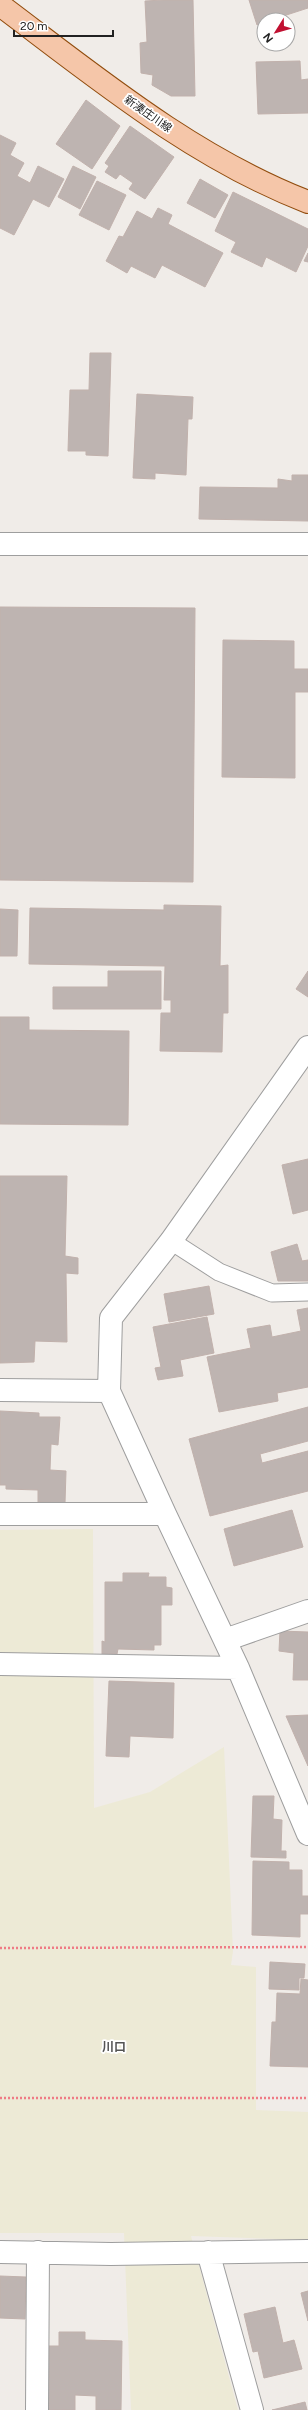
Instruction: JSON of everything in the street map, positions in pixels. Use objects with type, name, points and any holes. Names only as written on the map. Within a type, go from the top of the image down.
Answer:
[{"type":"main road","name":"新湊庄川線","points":[[0,5],[101,81],[183,138],[269,187],[308,202]]},
{"type":"street","points":[[0,544],[308,544]]},
{"type":"street","points":[[308,1047],[171,1241],[111,1318],[109,1391],[164,1514],[238,1668],[308,1834]]},
{"type":"street","points":[[0,1390],[109,1391]]},
{"type":"street","points":[[0,1514],[164,1514]]},
{"type":"street","points":[[225,1640],[308,1611]]},
{"type":"street","points":[[0,1664],[238,1668]]},
{"type":"street","points":[[0,2252],[111,2254],[308,2251]]},
{"type":"street","points":[[37,2410],[38,2252]]},
{"type":"street","points":[[208,2252],[252,2410]]},
{"type":"lane","points":[[171,1241],[219,1272],[272,1293],[308,1292]]},
{"type":"path","points":[[0,1948],[308,1947]]},
{"type":"path","points":[[0,2098],[308,2098]]},
{"type":"shaded area","points":[[93,1529],[94,1808],[150,1792],[224,1747],[233,1951],[231,1965],[256,1967],[256,2110],[308,2112],[308,2240],[191,2236],[238,2410],[131,2410],[124,2233],[0,2233],[0,1530]]},
{"type":"building","points":[[193,0],[195,96],[171,96],[152,85],[153,75],[141,73],[140,43],[147,42],[145,1]]},
{"type":"building","points":[[249,0],[308,0],[308,8],[296,12],[256,12],[256,22]]},
{"type":"building","points":[[300,61],[301,80],[308,79],[308,113],[258,114],[256,62]]},
{"type":"building","points":[[86,100],[120,126],[92,169],[56,144]]},
{"type":"building","points":[[130,126],[174,157],[145,199],[129,189],[133,183],[120,174],[116,179],[105,172],[109,166],[105,163]]},
{"type":"building","points":[[0,135],[16,143],[10,155],[24,163],[17,176],[30,183],[38,166],[64,179],[49,207],[33,199],[14,235],[0,228]]},
{"type":"building","points":[[73,166],[96,177],[80,209],[58,197]]},
{"type":"building","points":[[200,179],[228,195],[215,218],[187,203]]},
{"type":"building","points":[[97,181],[126,195],[109,230],[79,215]]},
{"type":"building","points":[[233,192],[308,229],[308,246],[296,272],[266,257],[262,267],[231,252],[236,242],[215,231]]},
{"type":"building","points":[[158,208],[172,215],[168,224],[223,253],[205,287],[162,265],[155,278],[131,266],[127,273],[106,261],[119,236],[123,237],[137,211],[152,219]]},
{"type":"building","points":[[308,253],[308,262],[304,261]]},
{"type":"building","points":[[90,353],[111,353],[108,456],[86,455],[86,451],[68,451],[70,390],[89,390]]},
{"type":"building","points":[[137,394],[193,397],[192,419],[188,419],[186,475],[155,473],[155,479],[133,478]]},
{"type":"building","points":[[292,475],[308,475],[308,521],[199,519],[200,487],[278,488],[278,479],[292,481]]},
{"type":"building","points":[[0,607],[195,608],[193,882],[0,880]]},
{"type":"building","points":[[223,640],[294,641],[294,669],[308,669],[308,692],[295,692],[295,778],[222,777]]},
{"type":"building","points":[[164,905],[221,906],[220,966],[228,965],[228,1013],[223,1013],[222,1052],[160,1051],[161,1013],[171,1013],[171,1000],[164,1000],[165,966],[29,964],[30,908],[164,910]]},
{"type":"building","points":[[0,909],[18,910],[17,956],[0,956]]},
{"type":"building","points":[[108,971],[161,971],[161,1009],[53,1009],[53,987],[108,987]]},
{"type":"building","points":[[308,971],[308,997],[296,989]]},
{"type":"building","points":[[0,1017],[29,1017],[29,1030],[129,1031],[128,1125],[0,1124]]},
{"type":"building","points":[[308,1159],[308,1210],[293,1214],[282,1165]]},
{"type":"building","points":[[0,1176],[67,1176],[65,1256],[78,1258],[78,1274],[66,1273],[67,1342],[35,1341],[34,1362],[0,1363]]},
{"type":"building","points":[[297,1244],[302,1261],[308,1260],[308,1281],[278,1281],[271,1252]]},
{"type":"building","points":[[209,1286],[214,1314],[169,1322],[164,1294]]},
{"type":"building","points":[[308,1308],[308,1387],[277,1393],[278,1401],[219,1412],[207,1357],[251,1348],[247,1329],[270,1325],[272,1337],[301,1331],[297,1310]]},
{"type":"building","points":[[207,1317],[214,1353],[180,1360],[183,1376],[158,1380],[155,1368],[161,1367],[153,1327]]},
{"type":"building","points":[[308,1407],[308,1441],[260,1454],[262,1463],[308,1451],[308,1491],[210,1516],[189,1439]]},
{"type":"building","points":[[0,1411],[39,1413],[39,1417],[60,1417],[58,1445],[51,1444],[50,1470],[66,1471],[65,1503],[38,1502],[38,1490],[6,1489],[6,1485],[0,1485]]},
{"type":"building","points":[[292,1510],[303,1547],[234,1566],[224,1529]]},
{"type":"building","points":[[123,1573],[149,1573],[148,1577],[166,1577],[166,1587],[172,1588],[172,1605],[161,1605],[161,1645],[154,1645],[154,1650],[118,1649],[117,1654],[102,1654],[102,1641],[105,1642],[105,1582],[123,1582]]},
{"type":"building","points":[[280,1631],[308,1632],[308,1680],[293,1680],[294,1653],[279,1651]]},
{"type":"building","points":[[109,1681],[174,1683],[173,1738],[130,1736],[129,1757],[106,1756]]},
{"type":"building","points":[[308,1715],[308,1766],[286,1716]]},
{"type":"building","points":[[253,1796],[274,1796],[273,1819],[282,1820],[281,1851],[286,1851],[286,1858],[251,1857]]},
{"type":"building","points":[[253,1861],[289,1862],[289,1870],[302,1870],[302,1896],[308,1896],[308,1914],[300,1914],[300,1937],[252,1935]]},
{"type":"building","points":[[270,1962],[305,1964],[304,1978],[299,1978],[299,1990],[269,1989]]},
{"type":"building","points":[[301,1979],[308,1980],[308,2067],[270,2066],[272,2022],[276,2022],[277,1993],[300,1994]]},
{"type":"building","points":[[0,2276],[26,2277],[25,2319],[0,2318]]},
{"type":"building","points":[[308,2291],[308,2321],[301,2293]]},
{"type":"building","points":[[275,2307],[283,2343],[294,2340],[302,2369],[264,2378],[258,2351],[253,2352],[244,2314]]},
{"type":"building","points":[[59,2332],[85,2332],[85,2340],[122,2341],[121,2410],[96,2410],[96,2396],[75,2395],[75,2410],[48,2410],[48,2346],[59,2346]]},
{"type":"building","points":[[305,2402],[307,2410],[272,2410]]},
{"type":"district","name":"川口","points":[[114,2047]]}]
